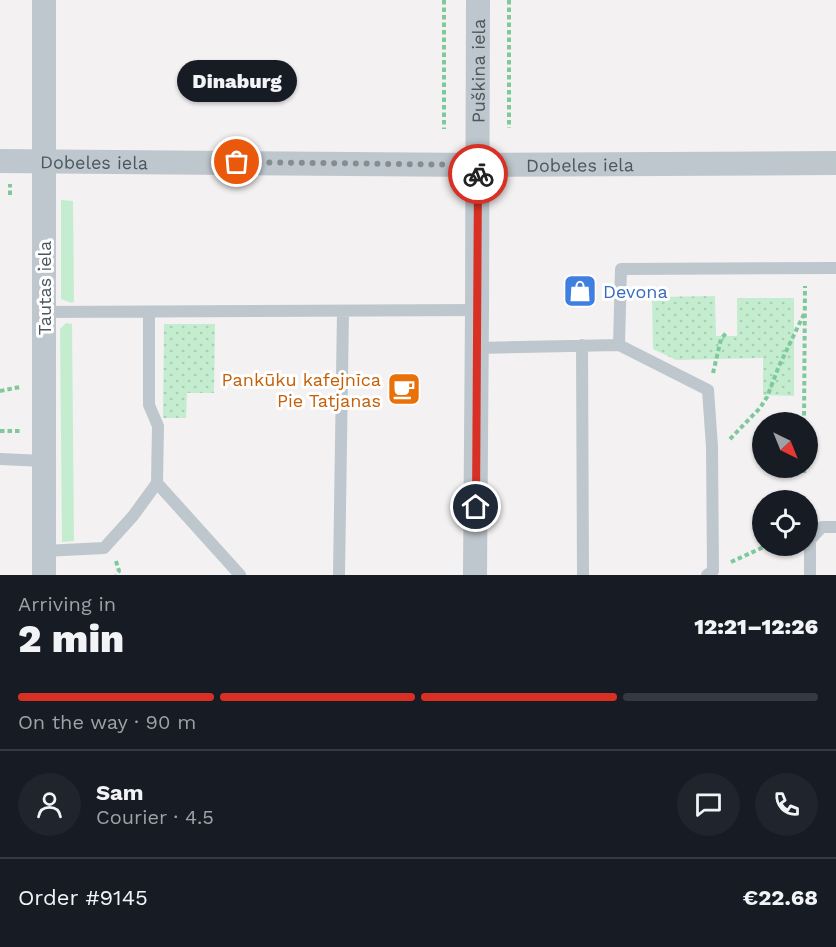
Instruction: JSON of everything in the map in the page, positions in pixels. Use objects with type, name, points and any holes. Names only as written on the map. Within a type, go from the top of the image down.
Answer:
[{"type":"street","name":"Tautas iela","points":[[44,0],[44,575]]},
{"type":"street","name":"Puškina iela","points":[[476,575],[478,0]]},
{"type":"street","name":"Dobeles iela","points":[[0,160],[478,165],[836,164]]},
{"type":"lane","points":[[620,345],[621,269],[836,268]]},
{"type":"lane","points":[[44,312],[477,310]]},
{"type":"lane","points":[[339,575],[343,311]]},
{"type":"lane","points":[[44,551],[104,548],[133,516],[157,483],[158,426],[149,405],[149,312]]},
{"type":"lane","points":[[582,345],[583,575]]},
{"type":"lane","points":[[477,348],[620,345],[708,390],[712,447],[710,573]]},
{"type":"lane","points":[[0,459],[44,461]]},
{"type":"lane","points":[[157,483],[240,575]]},
{"type":"lane","points":[[810,575],[810,540],[822,527],[836,527]]},
{"type":"path","points":[[444,0],[444,129]]},
{"type":"path","points":[[509,0],[509,128]]},
{"type":"path","points":[[804,412],[805,267]]},
{"type":"path","points":[[729,440],[760,408],[767,397],[805,312]]},
{"type":"path","points":[[708,390],[721,339],[727,332]]},
{"type":"path","points":[[710,573],[752,553]]},
{"type":"green space","points":[[61,200],[73,201],[74,301],[72,303],[61,299]]},
{"type":"green space","points":[[715,296],[716,336],[737,336],[737,298],[794,298],[794,396],[763,395],[763,358],[676,360],[653,349],[652,297]]},
{"type":"green space","points":[[66,323],[72,324],[74,541],[62,542],[60,329]]},
{"type":"green space","points":[[164,324],[215,324],[214,393],[187,393],[186,418],[163,418]]},
{"type":"way so far","points":[[237,162],[478,165],[478,174]]},
{"type":"place","name":"Dinaburg","points":[[237,162]]},
{"type":"place","name":"Devona","points":[[580,291]]},
{"type":"place","name":"Pankūku kafejnīca Pie Tatjanas","points":[[404,389]]},
{"type":"route","points":[[476,507],[478,174]]}]
